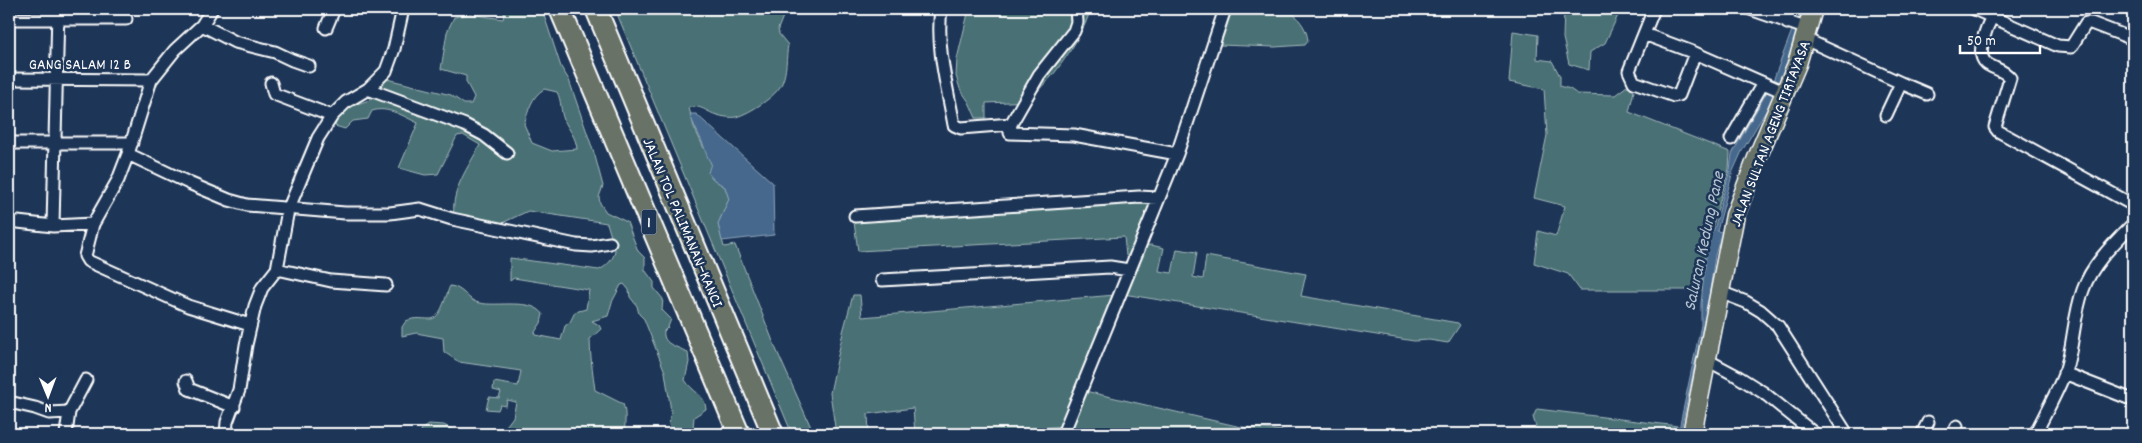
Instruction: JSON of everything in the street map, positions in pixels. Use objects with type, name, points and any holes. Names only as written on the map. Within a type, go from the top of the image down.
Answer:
[{"type":"highway","name":"JALAN TOL PALIMANAN–KANCI","points":[[560,9],[739,434]]},
{"type":"highway","name":"JALAN TOL PALIMANAN–KANCI","points":[[596,9],[773,434]]},
{"type":"highway","points":[[591,86],[623,73]]},
{"type":"main road","name":"JALAN SULTAN AGENG TIRTAYASA","points":[[1692,434],[1735,215],[1783,92],[1800,29],[1813,9]]},
{"type":"street","points":[[212,9],[202,26],[175,50],[150,80],[130,149],[118,180],[93,224],[85,256],[88,261],[188,306],[250,325]]},
{"type":"street","points":[[326,28],[334,9]]},
{"type":"street","points":[[226,434],[227,422],[239,390],[250,325],[262,288],[277,269],[288,210],[318,138],[332,116],[346,102],[368,89],[386,71],[394,49],[402,9]]},
{"type":"street","points":[[941,9],[939,28],[941,57],[954,125],[961,128],[1011,124]]},
{"type":"street","points":[[1076,9],[1074,31],[1039,75],[1011,124],[1009,131],[1012,134],[1054,133],[1074,135],[1177,154]]},
{"type":"street","points":[[1062,434],[1177,154],[1225,9]]},
{"type":"street","points":[[1654,9],[1629,71],[1634,82],[1674,96],[1679,95],[1695,53]]},
{"type":"street","points":[[1750,9],[1800,29],[1901,83],[1927,94]]},
{"type":"street","points":[[1790,9],[1800,29]]},
{"type":"street","points":[[1974,9],[2058,46],[2071,47],[2086,23],[2091,23],[2133,39]]},
{"type":"street","points":[[53,226],[58,78],[58,13]]},
{"type":"street","points":[[9,19],[58,13],[126,19]]},
{"type":"street","points":[[1992,16],[1983,37],[1982,58],[1985,62],[2006,73],[2010,78],[1995,127],[1998,131],[2133,205]]},
{"type":"street","points":[[202,26],[235,42],[276,52],[309,66]]},
{"type":"street","points":[[1644,34],[1695,53],[1783,92]]},
{"type":"street","name":"GANG SALAM 12 B","points":[[9,79],[150,80]]},
{"type":"street","points":[[1886,115],[1901,83]]},
{"type":"street","points":[[271,84],[274,94],[332,116]]},
{"type":"street","points":[[1730,139],[1766,84]]},
{"type":"street","points":[[368,89],[465,125],[484,135],[507,153]]},
{"type":"street","points":[[9,143],[130,149],[229,200],[247,205],[288,210],[345,213],[390,213],[420,209],[452,219],[576,245],[592,246],[610,243]]},
{"type":"street","points":[[855,216],[1139,197],[1158,198]]},
{"type":"street","points":[[9,221],[53,226],[93,224]]},
{"type":"street","points":[[2035,434],[2064,373],[2072,348],[2083,290],[2090,274],[2098,262],[2133,224]]},
{"type":"street","points":[[882,280],[1110,267],[1129,270]]},
{"type":"street","points":[[277,269],[331,281],[386,285]]},
{"type":"street","points":[[1720,292],[1746,302],[1761,311],[1778,326],[1847,434]]},
{"type":"street","points":[[1707,360],[1764,393],[1815,434]]},
{"type":"street","points":[[2064,373],[2133,400]]},
{"type":"street","points":[[66,434],[68,412],[86,380]]},
{"type":"street","points":[[186,381],[189,389],[234,407]]},
{"type":"street","points":[[9,402],[49,413],[68,412]]},
{"type":"street","points":[[1922,434],[1928,422]]},
{"type":"green space","points":[[505,9],[542,9],[561,67],[569,80],[595,156],[603,186],[599,197],[600,203],[606,212],[627,222],[638,251],[645,258],[645,270],[654,282],[654,288],[663,299],[662,310],[671,319],[664,331],[664,336],[668,343],[688,353],[689,362],[685,380],[701,396],[706,409],[694,417],[693,428],[697,434],[674,434],[669,425],[671,411],[665,372],[644,319],[639,314],[637,306],[630,297],[629,290],[624,284],[621,285],[612,302],[608,316],[592,321],[599,325],[601,329],[590,339],[595,390],[623,404],[625,434],[500,434],[513,417],[516,402],[507,400],[506,406],[500,405],[498,410],[486,409],[489,397],[499,398],[501,392],[493,390],[494,382],[518,386],[521,371],[459,362],[444,352],[443,338],[416,333],[402,336],[402,327],[406,321],[430,319],[437,315],[443,306],[450,286],[455,287],[475,302],[523,305],[538,309],[543,314],[541,323],[535,332],[536,335],[561,340],[565,326],[570,322],[575,312],[586,309],[589,290],[514,278],[510,281],[510,258],[599,270],[610,262],[615,250],[607,223],[528,211],[498,225],[454,214],[455,196],[458,187],[480,145],[463,135],[457,136],[438,174],[425,175],[399,168],[418,123],[395,112],[378,110],[372,111],[368,119],[353,121],[345,129],[335,126],[344,111],[370,100],[379,85],[387,79],[451,95],[464,104],[471,104],[474,97],[466,82],[466,76],[441,69],[447,32],[454,17],[470,14],[503,19]],"holes":[[[544,89],[557,92],[564,120],[574,137],[577,149],[552,151],[532,143],[524,124],[531,104],[540,92]]]},
{"type":"green space","points":[[615,9],[786,9],[778,29],[779,34],[788,45],[786,69],[784,79],[775,93],[755,108],[736,117],[719,116],[700,107],[689,108],[694,127],[711,163],[713,179],[725,187],[729,199],[718,224],[724,247],[735,245],[776,349],[814,434],[792,434]]},
{"type":"green space","points":[[969,9],[1090,9],[1085,24],[1071,49],[1056,71],[1031,101],[986,103],[986,118],[976,118],[969,102],[960,89],[956,76],[957,59]]},
{"type":"green space","points":[[1230,9],[1294,9],[1293,13],[1303,26],[1308,41],[1305,45],[1275,47],[1219,45]]},
{"type":"green space","points":[[1564,9],[1621,9],[1605,43],[1590,52],[1589,70],[1569,64],[1563,38]]},
{"type":"green space","points":[[1513,31],[1538,35],[1537,59],[1552,61],[1560,76],[1560,86],[1570,89],[1577,94],[1615,95],[1627,86],[1634,91],[1629,112],[1730,152],[1729,169],[1712,229],[1708,228],[1701,290],[1580,290],[1568,274],[1534,263],[1538,231],[1556,236],[1565,206],[1534,198],[1547,135],[1544,89],[1509,82]]},
{"type":"green space","points":[[1154,202],[1132,255],[1126,256],[1124,237],[858,251],[854,222]]},
{"type":"green space","points":[[1151,245],[1164,248],[1159,271],[1172,273],[1177,249],[1197,252],[1193,277],[1203,279],[1206,256],[1306,274],[1301,296],[1458,323],[1460,325],[1448,343],[1429,340],[1414,341],[1123,294],[1144,246]]},
{"type":"green space","points":[[853,295],[860,295],[862,317],[1115,295],[1062,426],[985,434],[915,434],[913,408],[868,414],[869,434],[836,434],[830,393]]},
{"type":"green space","points":[[1085,391],[1241,427],[1317,434],[1067,434]]},
{"type":"green space","points":[[1537,409],[1678,426],[1676,434],[1538,434],[1533,417]]},
{"type":"green space","points":[[429,424],[444,425],[455,431],[455,434],[422,434],[421,430]]},
{"type":"water","points":[[1800,9],[1809,9],[1798,41],[1772,101],[1742,151],[1733,171],[1717,231],[1722,232],[1715,255],[1708,304],[1680,434],[1678,434],[1701,325],[1701,303],[1709,230],[1714,230],[1730,170],[1732,154],[1773,81]]},
{"type":"water","points":[[690,114],[696,114],[773,183],[774,235],[722,241],[718,224],[729,199],[725,187],[708,173],[711,163]]},
{"type":"water label","name":"Saluran Kedung Pane","points":[[1703,241]]}]
